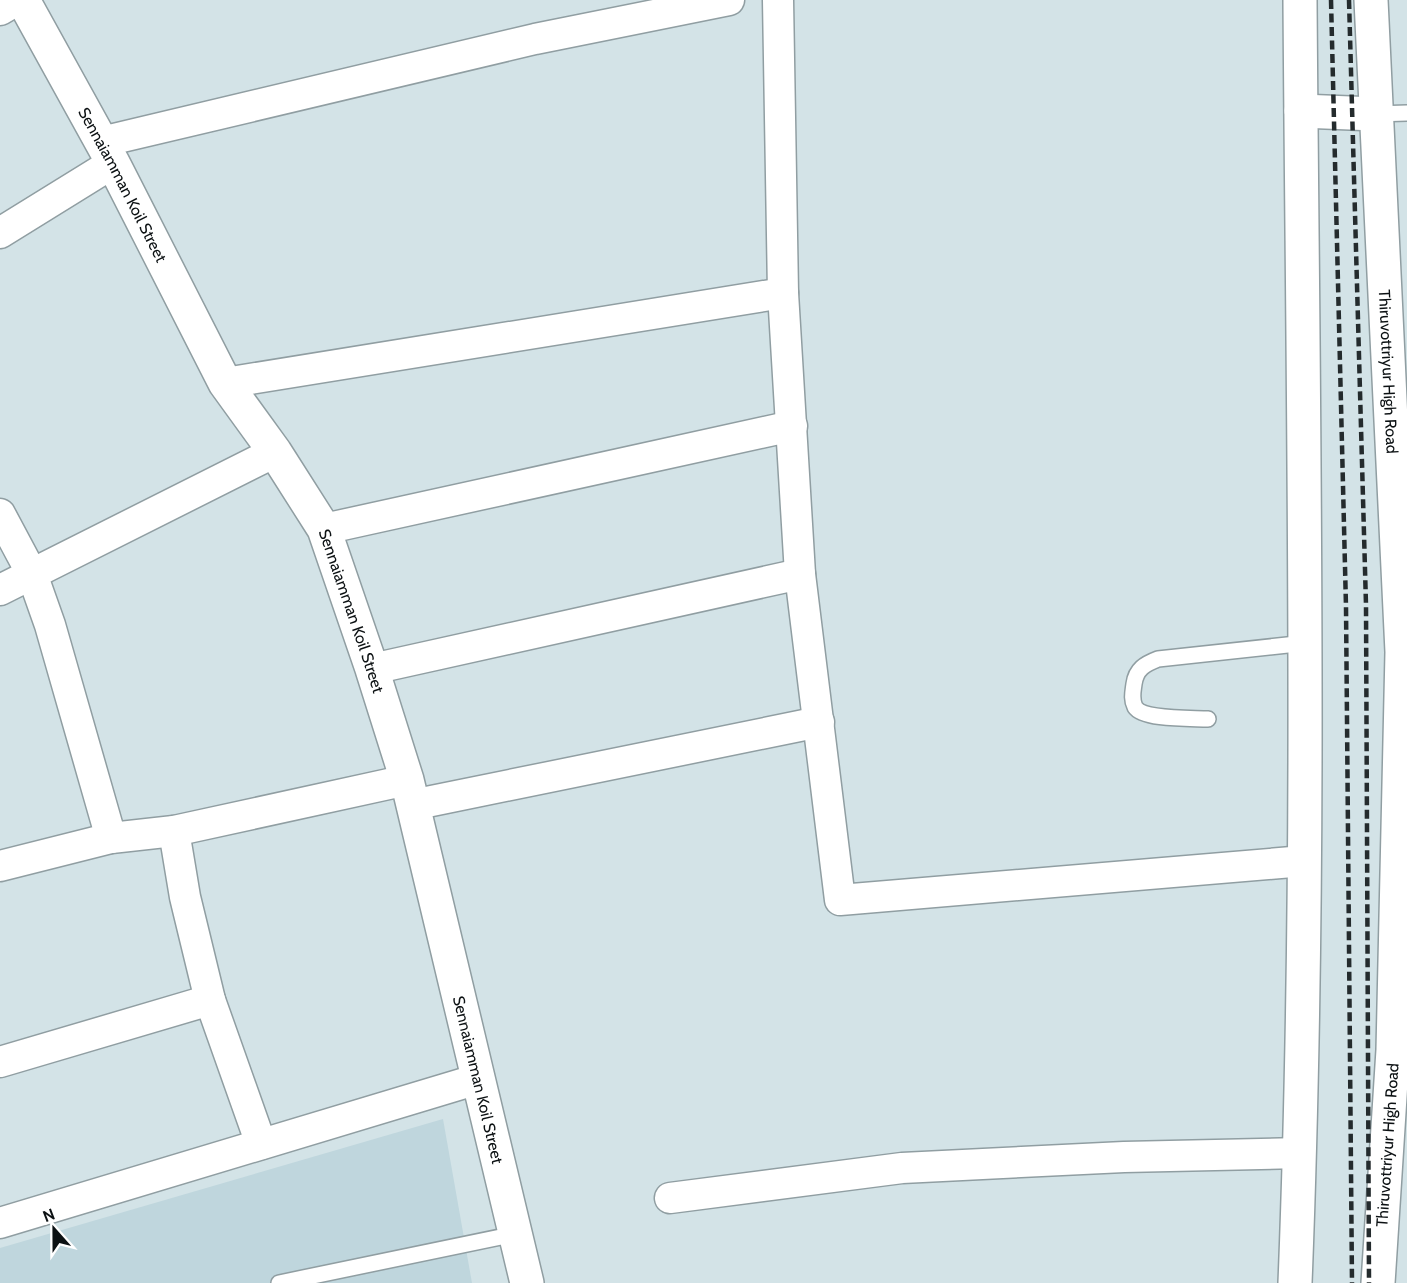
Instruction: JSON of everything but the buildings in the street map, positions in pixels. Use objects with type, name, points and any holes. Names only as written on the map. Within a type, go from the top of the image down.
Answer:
[{"type":"main road","name":"Sennaiamman Koil Street","points":[[23,0],[107,152],[225,382],[275,452],[324,529],[372,669],[409,793],[527,1283]]},
{"type":"main road","points":[[1295,1283],[1300,1153],[1306,644],[1300,0]]},
{"type":"main road","name":"Thiruvottriyur High Road","points":[[1371,0],[1391,113],[1404,651],[1400,1050],[1378,1283]]},
{"type":"main road","points":[[1301,111],[1391,113]]},
{"type":"street","points":[[0,10],[17,0]]},
{"type":"street","points":[[0,233],[107,152],[535,39],[729,0]]},
{"type":"street","points":[[778,0],[783,293],[800,574],[840,900],[1304,861]]},
{"type":"street","points":[[225,382],[783,293]]},
{"type":"street","points":[[324,529],[792,426]]},
{"type":"street","points":[[0,590],[275,452]]},
{"type":"street","points":[[0,514],[32,574],[50,625],[111,838]]},
{"type":"street","points":[[372,669],[800,574]]},
{"type":"street","points":[[0,866],[111,838],[174,831],[409,793],[819,722]]},
{"type":"street","points":[[174,831],[185,897],[210,1000],[261,1144]]},
{"type":"street","points":[[0,1062],[210,1000]]},
{"type":"street","points":[[0,1222],[478,1079]]},
{"type":"street","points":[[670,1198],[902,1168],[1124,1157],[1300,1153]]},
{"type":"lane","points":[[1208,719],[1145,715],[1136,708],[1132,699],[1135,675],[1146,664],[1158,659],[1306,644]]},
{"type":"lane","points":[[279,1283],[515,1234]]},
{"type":"shaded area","points":[[443,1119],[472,1283],[0,1283],[0,1248]]},
{"type":"railway","points":[[1331,0],[1346,607],[1352,1283]]},
{"type":"railway","points":[[1349,0],[1366,605],[1369,1283]]}]
